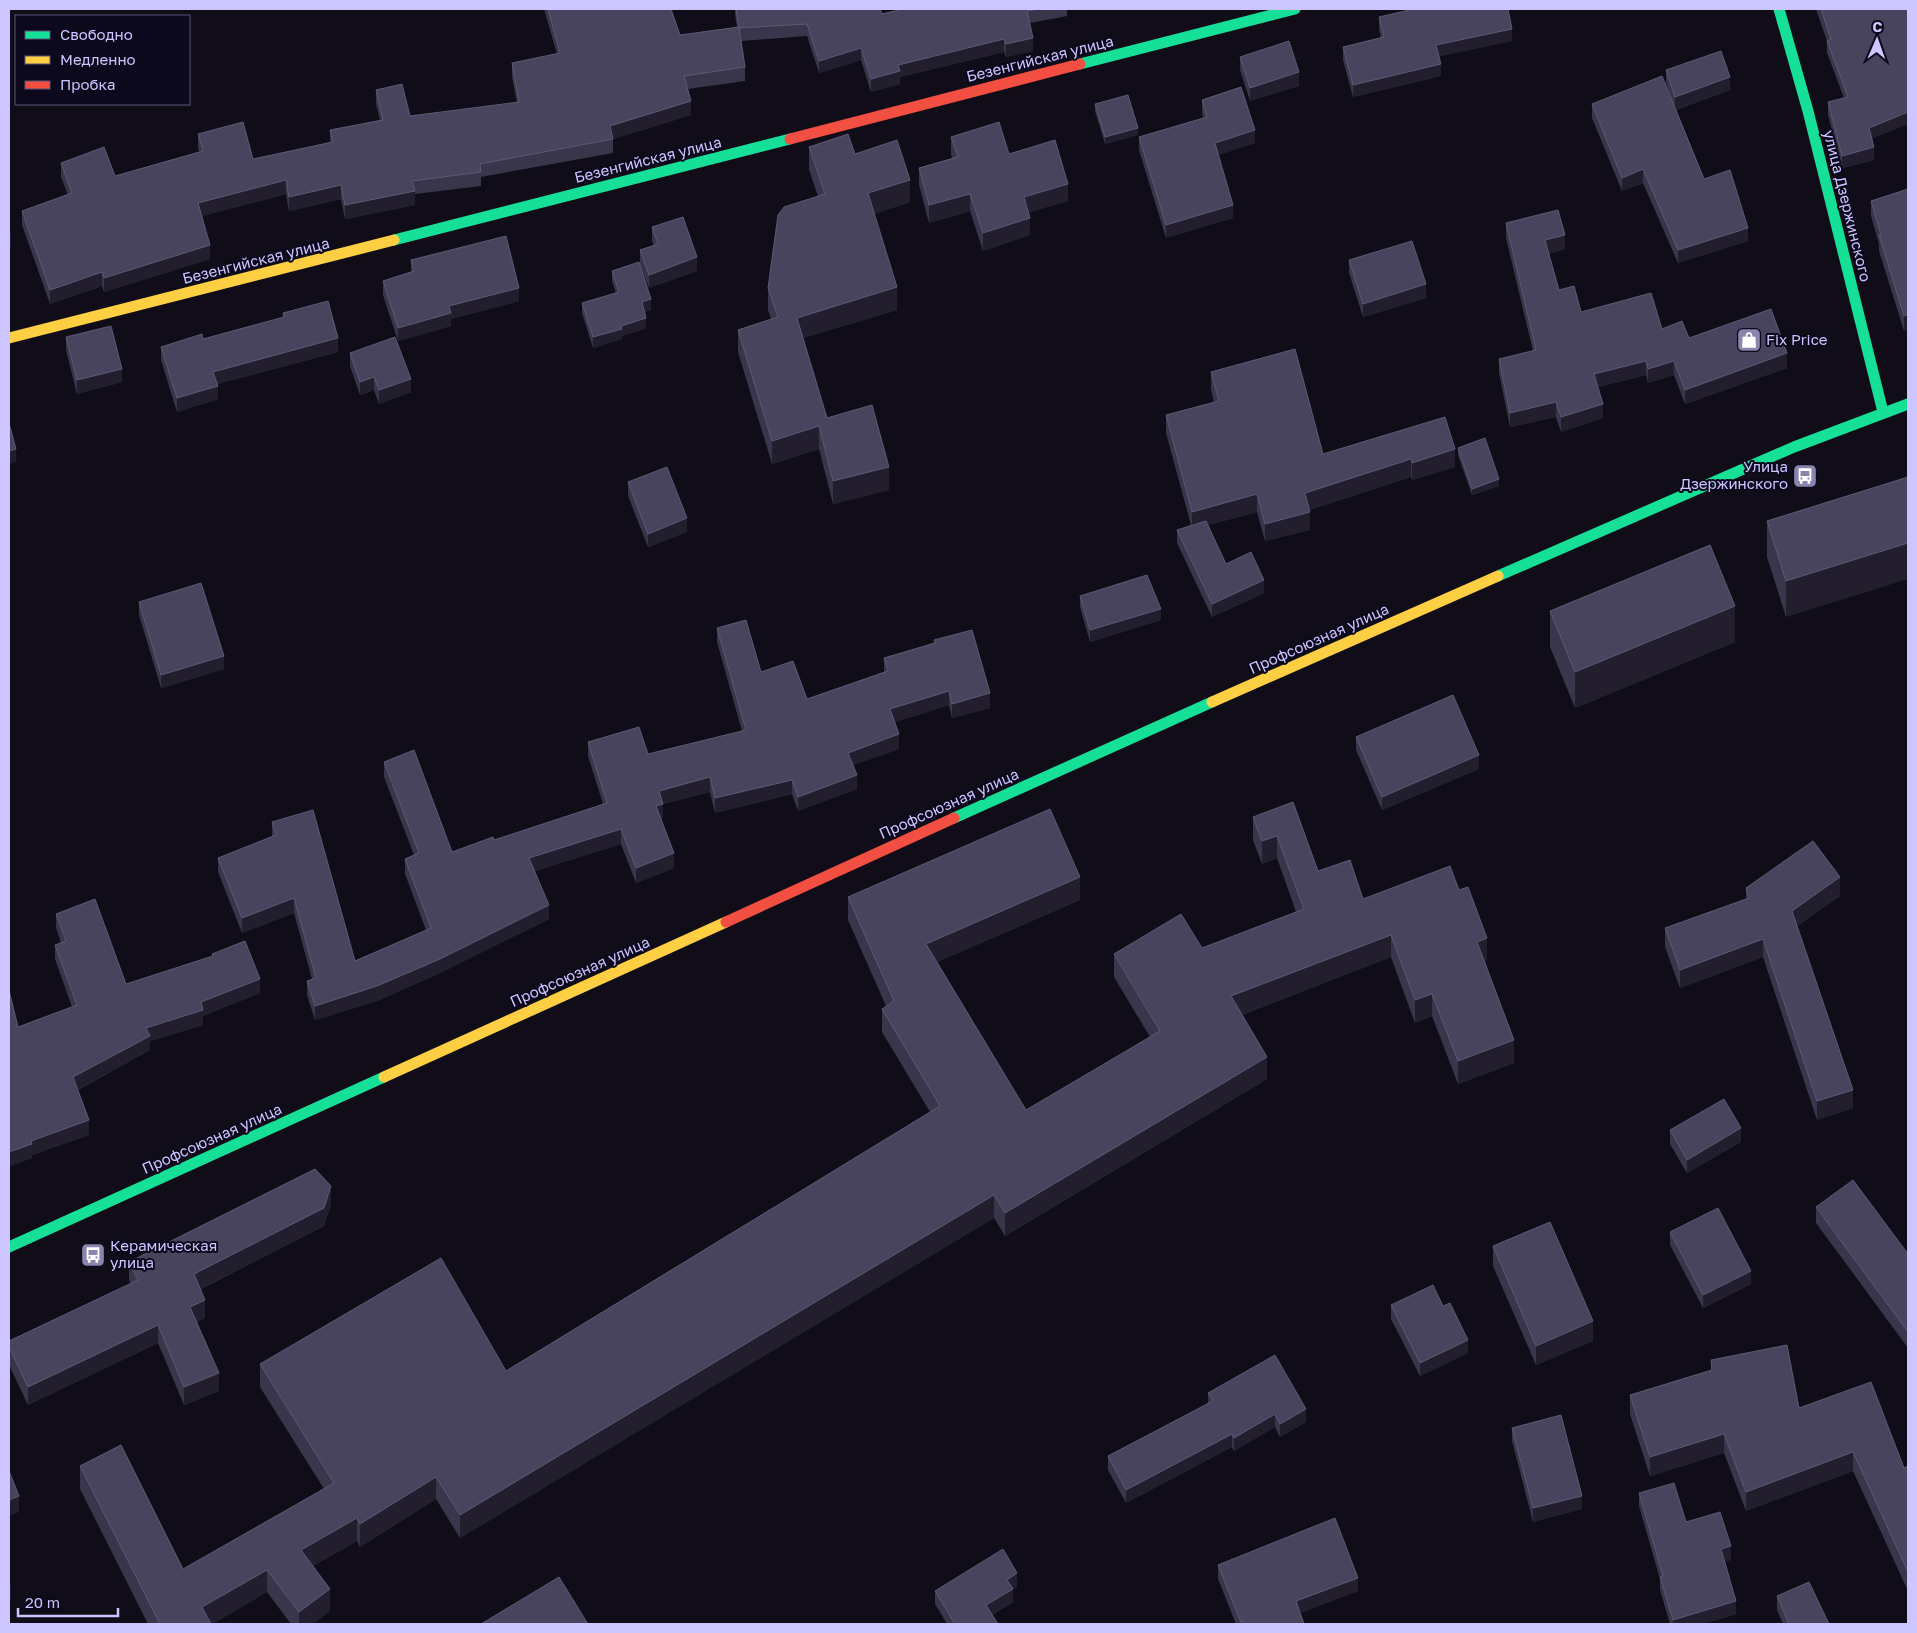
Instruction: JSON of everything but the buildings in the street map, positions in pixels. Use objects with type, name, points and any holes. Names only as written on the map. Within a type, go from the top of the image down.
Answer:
[{"type":"street","name":"Безенгийская улица","points":[[9,338],[369,248],[1294,9]]},
{"type":"street","name":"улица Дзержинского","points":[[1779,9],[1810,121],[1883,412]]},
{"type":"street","name":"Профсоюзная улица","points":[[9,1247],[1162,724],[1794,447],[1908,404]]},
{"type":"traffic: fast","points":[[1080,64],[1295,9]]},
{"type":"traffic: fast","points":[[1779,9],[1808,111],[1883,412]]},
{"type":"traffic: fast","points":[[394,240],[790,139]]},
{"type":"traffic: fast","points":[[1498,576],[1794,447],[1908,404]]},
{"type":"traffic: fast","points":[[954,818],[1212,702]]},
{"type":"traffic: fast","points":[[9,1247],[384,1077]]},
{"type":"traffic: slow","points":[[9,338],[394,240]]},
{"type":"traffic: slow","points":[[1212,702],[1498,576]]},
{"type":"traffic: slow","points":[[384,1077],[726,922]]},
{"type":"traffic: jam","points":[[790,139],[1080,64]]},
{"type":"traffic: jam","points":[[726,922],[954,818]]},
{"type":"place","name":"Fix Price","points":[[1749,340]]},
{"type":"place","name":"Улица Дзержинского","points":[[1805,476]]},
{"type":"place","name":"Керамическая улица","points":[[93,1255]]}]
